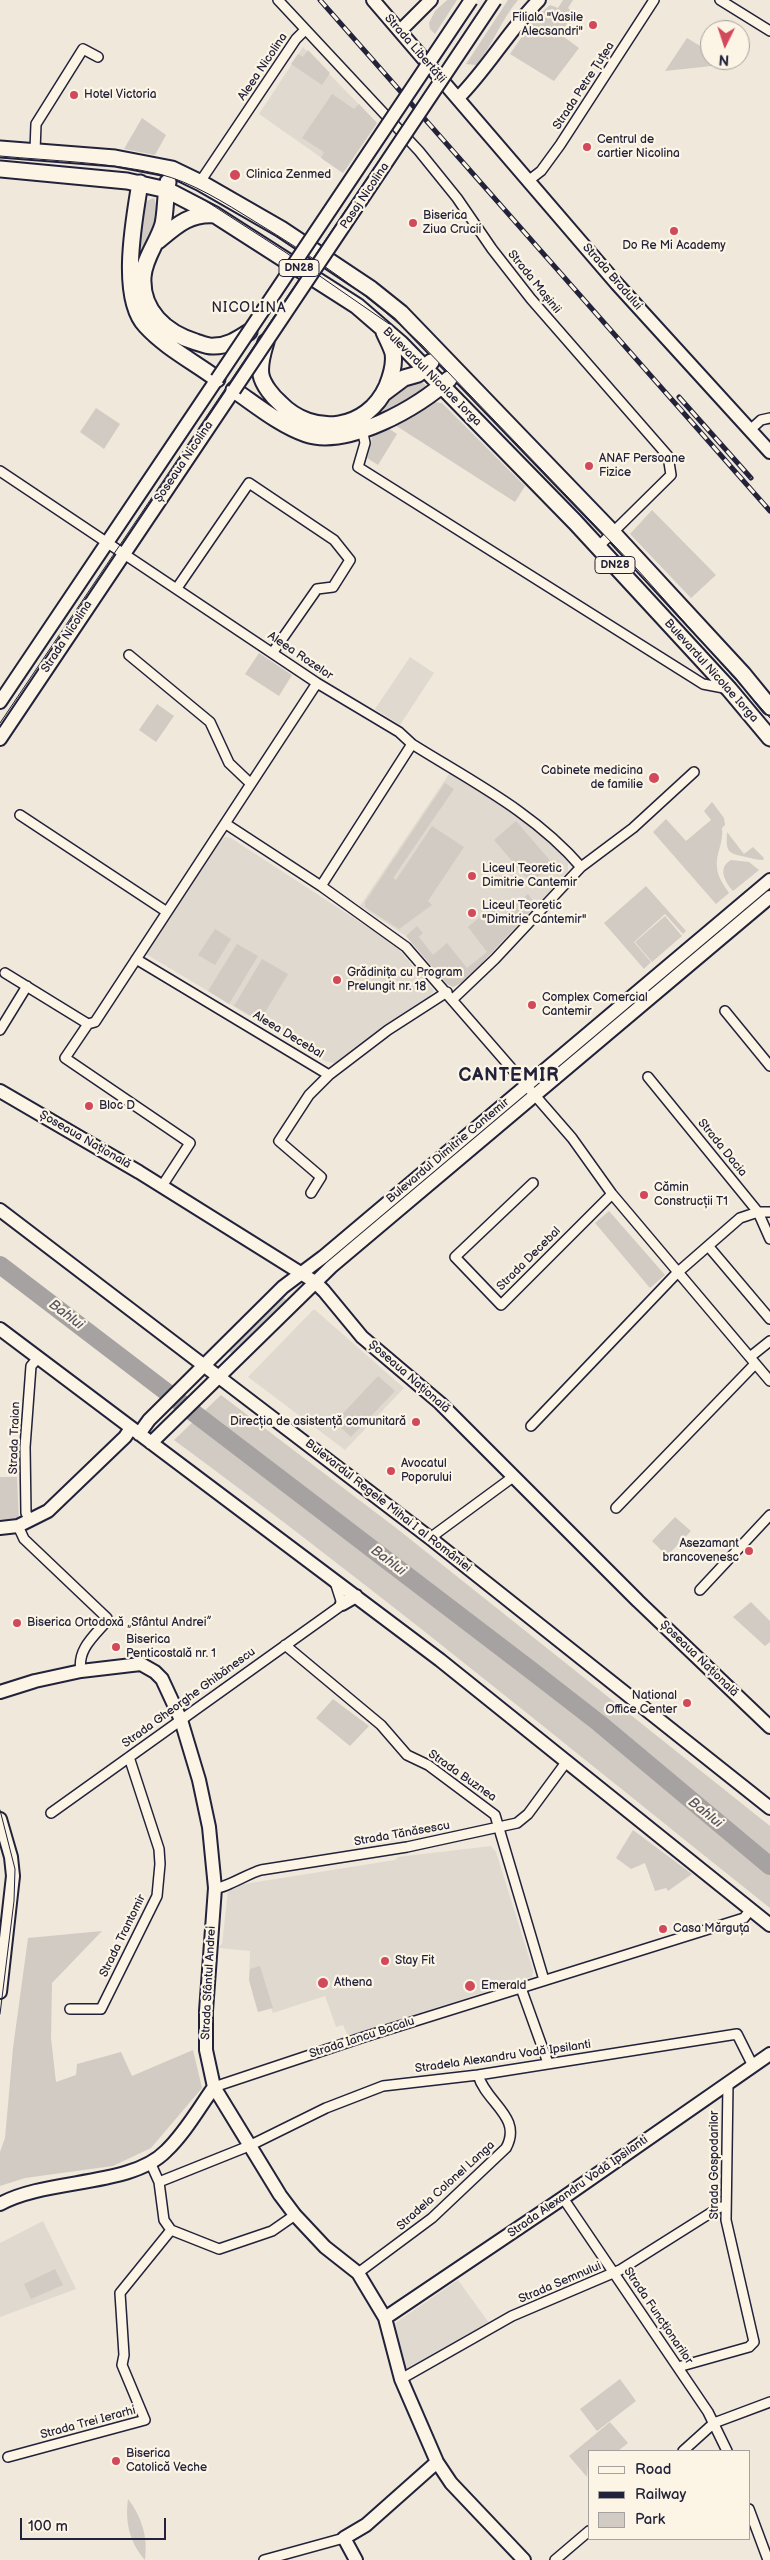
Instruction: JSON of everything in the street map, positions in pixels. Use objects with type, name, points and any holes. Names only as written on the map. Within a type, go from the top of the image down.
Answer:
[{"type":"main road","name":"Strada Libertății","points":[[373,0],[458,98]]},
{"type":"main road","points":[[400,31],[431,0]]},
{"type":"main road","name":"Pasaj Nicolina","points":[[217,379],[472,0]]},
{"type":"main road","name":"Pasaj Nicolina","points":[[234,390],[495,0]]},
{"type":"main road","points":[[458,98],[479,77],[515,26],[539,0]]},
{"type":"main road","name":"Strada Bradului","points":[[458,98],[617,284],[770,452]]},
{"type":"main road","name":"Bulevardul Nicolae Iorga","points":[[0,148],[115,158],[172,169],[200,182],[281,229],[371,289],[401,313],[612,532],[743,674],[770,707]]},
{"type":"main road","name":"Bulevardul Nicolae Iorga","points":[[0,169],[140,184],[167,190],[215,215],[327,286],[381,325],[598,547],[729,689],[770,738]]},
{"type":"main road","points":[[158,241],[172,169]]},
{"type":"main road","points":[[140,184],[130,276],[132,298],[139,316],[149,319],[178,336],[213,347],[227,345],[250,332]]},
{"type":"main road","points":[[215,215],[193,215],[180,222],[158,241],[148,256],[143,276],[144,296],[149,319],[217,379]]},
{"type":"main road","points":[[381,325],[391,347],[393,360],[392,372],[383,394]]},
{"type":"main road","points":[[266,342],[261,363],[261,376],[265,385],[288,412],[311,429],[338,426],[349,423],[366,414],[394,384],[418,374],[440,354]]},
{"type":"main road","points":[[234,390],[286,424],[311,429],[329,437],[362,429],[386,420],[436,392],[457,371]]},
{"type":"main road","name":"Șoseaua Nicolina","points":[[119,524],[217,379]]},
{"type":"main road","name":"Șoseaua Nicolina","points":[[135,534],[234,390]]},
{"type":"main road","name":"Strada Nicolina","points":[[0,702],[119,524]]},
{"type":"main road","name":"Strada Nicolina","points":[[0,739],[135,534]]},
{"type":"main road","name":"Bulevardul Dimitrie Cantemir","points":[[18,1526],[48,1511],[125,1437],[149,1420],[283,1287],[770,880]]},
{"type":"main road","name":"Bulevardul Dimitrie Cantemir","points":[[151,1443],[218,1375],[315,1282],[770,897]]},
{"type":"main road","name":"Șoseaua Națională","points":[[0,1091],[85,1139],[315,1282],[362,1337],[422,1386],[638,1601],[770,1727]]},
{"type":"main road","name":"Bulevardul Regele Mihai I al României","points":[[0,1210],[430,1538],[770,1808]]},
{"type":"main road","points":[[0,1330],[356,1596],[567,1761],[770,1925]]},
{"type":"main road","points":[[0,1528],[18,1526]]},
{"type":"main road","points":[[342,1604],[356,1596]]},
{"type":"main road","name":"Strada Sfântul Andrei","points":[[0,1692],[35,1680],[81,1671],[141,1664],[155,1672],[162,1679],[181,1720],[207,1811],[215,1888],[206,2011],[206,2050],[214,2087],[249,2146],[295,2215],[326,2247],[358,2274],[385,2318],[401,2379],[437,2462],[451,2483],[524,2560]]},
{"type":"main road","points":[[0,1819],[11,1858],[13,1876],[0,1992]]},
{"type":"main road","name":"Strada Alexandru Vodă Ipsilanti","points":[[385,2318],[563,2198],[770,2054]]},
{"type":"main road","points":[[0,2204],[10,2198],[60,2184],[128,2172],[150,2162],[166,2152],[214,2087]]},
{"type":"main road","points":[[356,2560],[344,2538],[366,2525],[437,2462]]},
{"type":"street","points":[[278,0],[305,30]]},
{"type":"street","name":"Strada Petre Țuțea","points":[[528,180],[541,171],[565,138],[654,0]]},
{"type":"street","points":[[720,0],[770,31]]},
{"type":"street","name":"Aleea Nicolina","points":[[200,182],[305,30]]},
{"type":"street","name":"Strada Mașinii","points":[[305,30],[419,151],[458,198],[492,249],[530,299],[668,456],[671,475],[598,547]]},
{"type":"street","points":[[34,151],[36,124],[83,49],[98,57]]},
{"type":"street","points":[[750,430],[761,420],[770,418]]},
{"type":"street","points":[[362,429],[365,443],[358,467],[703,684],[729,689]]},
{"type":"street","points":[[0,483],[3,473]]},
{"type":"street","name":"Aleea Rozelor","points":[[3,473],[317,683],[399,732],[412,744],[534,820],[563,846],[580,867]]},
{"type":"street","points":[[177,588],[249,483],[334,540],[350,560],[333,587],[317,589],[273,652]]},
{"type":"street","points":[[129,655],[210,722],[229,763],[250,784]]},
{"type":"street","points":[[162,1186],[190,1143],[65,1058],[88,1024],[95,1022],[317,683]]},
{"type":"street","points":[[321,886],[412,744]]},
{"type":"street","name":"Aleea Decebal","points":[[136,959],[330,1074],[388,1030],[450,996],[495,959],[580,867],[632,828],[694,772]]},
{"type":"street","points":[[20,815],[168,912]]},
{"type":"street","points":[[226,824],[321,886],[398,940],[450,996],[572,1138],[612,1194],[770,1381]]},
{"type":"street","points":[[5,973],[88,1024]]},
{"type":"street","points":[[0,1030],[27,986]]},
{"type":"street","points":[[725,1012],[770,1066]]},
{"type":"street","points":[[311,1192],[321,1176],[279,1141],[309,1095],[330,1074]]},
{"type":"street","name":"Strada Dacia","points":[[648,1077],[758,1212],[770,1239]]},
{"type":"street","name":"Strada Decebal","points":[[533,1184],[456,1257],[501,1305],[612,1194]]},
{"type":"street","points":[[531,1426],[677,1273],[740,1218],[758,1212],[770,1212]]},
{"type":"street","points":[[710,1246],[770,1319]]},
{"type":"street","points":[[616,1508],[770,1341]]},
{"type":"street","name":"Strada Traian","points":[[30,1520],[26,1514],[25,1447],[31,1366],[38,1358]]},
{"type":"street","points":[[430,1538],[513,1476]]},
{"type":"street","points":[[700,1590],[770,1515]]},
{"type":"street","points":[[18,1526],[24,1538],[107,1618],[106,1622],[83,1650],[79,1660],[81,1671]]},
{"type":"street","points":[[335,1582],[342,1604]]},
{"type":"street","name":"Strada Gheorghe Ghibănescu","points":[[51,1813],[342,1604]]},
{"type":"street","name":"Strada Buznea","points":[[285,1645],[381,1725],[407,1755],[428,1765],[494,1815],[500,1828],[544,1980]]},
{"type":"street","name":"Strada Trantomir","points":[[70,2009],[101,2009],[157,1896],[160,1880],[159,1849],[129,1757]]},
{"type":"street","name":"Strada Tănăsescu","points":[[215,1888],[220,1888],[246,1874],[261,1870],[407,1847],[500,1828],[517,1822],[528,1814],[567,1761]]},
{"type":"street","name":"Strada Iancu Bacalu","points":[[214,2087],[544,1980],[744,1918],[750,1909]]},
{"type":"street","points":[[520,1988],[548,2062]]},
{"type":"street","name":"Stradela Alexandru Vodă Ipsilanti","points":[[249,2146],[326,2108],[383,2086],[478,2075],[548,2062],[737,2034],[753,2066]]},
{"type":"street","name":"Stradela Colonel Langa","points":[[358,2274],[406,2240],[432,2218],[506,2148],[511,2138],[510,2126],[478,2075]]},
{"type":"street","name":"Strada Gospodarilor","points":[[678,2367],[749,2347],[754,2342],[726,2220],[728,2083]]},
{"type":"street","points":[[159,2182],[249,2146]]},
{"type":"street","points":[[150,2162],[159,2182],[164,2220],[171,2230],[219,2249],[272,2231],[295,2215]]},
{"type":"street","name":"Strada Funcționarilor","points":[[563,2198],[714,2422],[727,2450]]},
{"type":"street","name":"Strada Semnului","points":[[401,2379],[512,2316],[614,2273],[720,2207],[726,2207]]},
{"type":"street","name":"Strada Trei Ierarhi","points":[[8,2457],[146,2420],[122,2365],[124,2355],[120,2294],[171,2230]]},
{"type":"street","points":[[684,2450],[714,2422],[770,2402]]},
{"type":"street","points":[[750,2512],[768,2560]]},
{"type":"street","points":[[555,2560],[588,2532]]},
{"type":"street","points":[[264,2560],[344,2538]]},
{"type":"shaded area","points":[[303,47],[377,123],[343,173],[259,114]]},
{"type":"shaded area","points":[[410,657],[434,673],[400,725],[375,709]]},
{"type":"shaded area","name":"Liceul Teoretic Dimitrie Cantemir","points":[[451,771],[539,831],[557,846],[568,863],[568,872],[465,981],[453,987],[447,984],[406,936],[360,906]]},
{"type":"shaded area","points":[[225,837],[231,838],[395,945],[434,991],[424,1003],[343,1061],[333,1063],[325,1061],[146,954],[220,841]]},
{"type":"shaded area","points":[[314,1309],[404,1388],[345,1450],[248,1377]]},
{"type":"shaded area","points":[[491,1846],[496,1852],[533,1970],[532,1977],[348,2036],[343,2025],[336,2027],[325,1996],[273,2013],[271,2008],[258,2012],[249,1980],[250,1951],[218,1948],[222,1944],[228,1890],[238,1885],[395,1860],[398,1857]]},
{"type":"shaded area","points":[[43,2221],[76,2289],[0,2317],[0,2243]]},
{"type":"shaded area","points":[[458,2280],[489,2323],[410,2370],[406,2370],[394,2324]]},
{"type":"green space","points":[[447,0],[457,0],[435,34],[430,29],[429,23],[435,11]]},
{"type":"green space","points":[[508,0],[518,0],[476,65],[466,64]]},
{"type":"green space","points":[[563,0],[573,0],[568,8],[574,13],[560,34],[579,48],[554,81],[510,54],[534,19],[550,5],[558,8]]},
{"type":"green space","points":[[687,38],[700,46],[700,67],[665,71]]},
{"type":"green space","points":[[308,50],[330,73],[322,85],[291,64],[298,54],[303,57]]},
{"type":"green space","points":[[332,94],[354,109],[359,104],[377,123],[343,173],[321,158],[324,152],[302,138]]},
{"type":"green space","points":[[142,118],[166,135],[155,155],[124,149]]},
{"type":"green space","points":[[154,198],[157,221],[141,255],[138,254],[144,202]]},
{"type":"green space","points":[[413,383],[423,383],[429,388],[426,393],[378,417],[383,406],[391,397]]},
{"type":"green space","points":[[432,402],[442,403],[525,486],[515,502],[395,425],[395,421]]},
{"type":"green space","points":[[96,408],[120,424],[104,449],[80,432]]},
{"type":"green space","points":[[385,426],[397,434],[378,465],[367,458],[373,433]]},
{"type":"green space","points":[[652,510],[716,575],[691,598],[630,534]]},
{"type":"green space","points":[[259,653],[292,675],[279,696],[245,674]]},
{"type":"green space","points":[[157,704],[174,716],[156,742],[139,730]]},
{"type":"green space","points":[[445,783],[454,789],[393,878],[396,880],[432,826],[464,847],[428,901],[432,905],[399,929],[365,907],[365,902]]},
{"type":"green space","points":[[712,802],[724,818],[725,825],[722,828],[717,868],[720,878],[729,893],[716,904],[653,832],[666,819],[686,841],[711,820],[704,811]]},
{"type":"green space","points":[[516,821],[553,864],[531,883],[494,840]]},
{"type":"green space","points":[[727,832],[744,854],[753,847],[764,858],[763,860],[731,853],[727,844]]},
{"type":"green space","points":[[731,860],[749,862],[759,870],[733,891],[725,879],[723,871],[724,867]]},
{"type":"green space","points":[[646,886],[686,931],[683,934],[665,914],[634,942],[651,962],[644,969],[604,923]]},
{"type":"green space","points":[[528,894],[536,905],[465,981],[453,987],[447,984],[406,936],[417,926],[423,933],[419,937],[433,955],[447,943],[467,968],[487,952],[468,927],[493,906],[502,916]]},
{"type":"green space","points":[[665,916],[682,936],[652,962],[635,942]]},
{"type":"green space","points":[[215,929],[231,939],[215,965],[198,955]]},
{"type":"green space","points":[[237,944],[258,956],[229,1004],[208,991]]},
{"type":"green space","points":[[262,959],[288,974],[260,1021],[234,1006]]},
{"type":"green space","points":[[609,1211],[665,1275],[650,1288],[595,1223]]},
{"type":"green space","points":[[283,1297],[287,1301],[232,1354],[228,1350]]},
{"type":"green space","points":[[378,1376],[395,1391],[351,1437],[335,1422]]},
{"type":"green space","points":[[221,1395],[400,1531],[770,1826],[770,1908],[400,1612],[174,1440]]},
{"type":"green space","points":[[0,1477],[17,1477],[19,1522],[0,1523]]},
{"type":"green space","points":[[675,1517],[691,1531],[667,1556],[652,1541]]},
{"type":"green space","points":[[751,1602],[770,1621],[770,1642],[765,1646],[733,1617]]},
{"type":"green space","points":[[333,1699],[369,1726],[350,1746],[316,1718]]},
{"type":"green space","points":[[633,1830],[692,1874],[668,1891],[666,1888],[655,1891],[645,1863],[631,1869],[616,1858]]},
{"type":"green space","points":[[102,1931],[52,1983],[51,2038],[56,2082],[76,2075],[77,2064],[121,2052],[132,2076],[193,2050],[202,2088],[151,2148],[113,2166],[25,2178],[0,2186],[0,2152],[5,2138],[13,2048],[28,1938]]},
{"type":"green space","points":[[260,1966],[273,2008],[258,2012],[249,1980],[250,1969]]},
{"type":"green space","points":[[55,2269],[63,2285],[31,2299],[24,2284]]},
{"type":"green space","points":[[620,2379],[636,2401],[597,2431],[580,2409]]},
{"type":"green space","points":[[610,2422],[628,2443],[619,2450],[588,2450],[587,2477],[569,2456]]},
{"type":"green space","points":[[128,2499],[137,2513],[145,2535],[145,2560],[135,2546],[129,2531]]},
{"type":"waterway","name":"Bahlui","points":[[0,1265],[599,1723],[770,1866]]},
{"type":"tram line","points":[[0,723],[487,0]]},
{"type":"tram line","points":[[0,156],[120,167],[159,174],[184,182],[232,207],[342,278],[383,310],[422,345],[637,569],[770,718]]},
{"type":"tram line","points":[[206,201],[285,252],[395,328]]},
{"type":"tram line","points":[[0,1810],[15,1869],[14,1901],[0,2014]]},
{"type":"railway","points":[[320,0],[770,511]]},
{"type":"railway","points":[[679,397],[751,478]]},
{"type":"place","name":"Filiala \"Vasile Alecsandri\"","points":[[593,25]]},
{"type":"place","name":"Hotel Victoria","points":[[74,95]]},
{"type":"place","name":"Centrul de cartier Nicolina","points":[[587,147]]},
{"type":"place","name":"Clinica Zenmed","points":[[235,175]]},
{"type":"place","name":"Biserica Ziua Crucii","points":[[413,223]]},
{"type":"place","name":"Do Re Mi Academy","points":[[674,231]]},
{"type":"place","name":"ANAF Persoane Fizice","points":[[589,466]]},
{"type":"place","name":"Cabinete medicina de familie","points":[[654,778]]},
{"type":"place","name":"Liceul Teoretic Dimitrie Cantemir","points":[[472,876]]},
{"type":"place","name":"Liceul Teoretic \"Dimitrie Cantemir\"","points":[[472,913]]},
{"type":"place","name":"Grădinița cu Program Prelungit nr. 18","points":[[337,980]]},
{"type":"place","name":"Complex Comercial Cantemir","points":[[532,1005]]},
{"type":"place","name":"Bloc D","points":[[89,1106]]},
{"type":"place","name":"Cămin Construcții T1","points":[[644,1195]]},
{"type":"place","name":"Direcția de asistență comunitară","points":[[416,1422]]},
{"type":"place","name":"Avocatul Poporului","points":[[391,1471]]},
{"type":"place","name":"Asezamant brancovenesc","points":[[749,1551]]},
{"type":"place","name":"Biserica Ortodoxă „Sfântul Andrei”","points":[[17,1623]]},
{"type":"place","name":"Biserica Penticostală nr. 1","points":[[116,1647]]},
{"type":"place","name":"National Office Center","points":[[687,1703]]},
{"type":"place","name":"Casa Mărguța","points":[[663,1929]]},
{"type":"place","name":"Stay Fit","points":[[385,1961]]},
{"type":"place","name":"Athena","points":[[323,1983]]},
{"type":"place","name":"Emerald","points":[[470,1986]]},
{"type":"place","name":"Biserica Catolică Veche","points":[[116,2461]]},
{"type":"district","name":"NICOLINA","points":[[249,308]]},
{"type":"district","name":"CANTEMIR","points":[[509,1076]]}]
